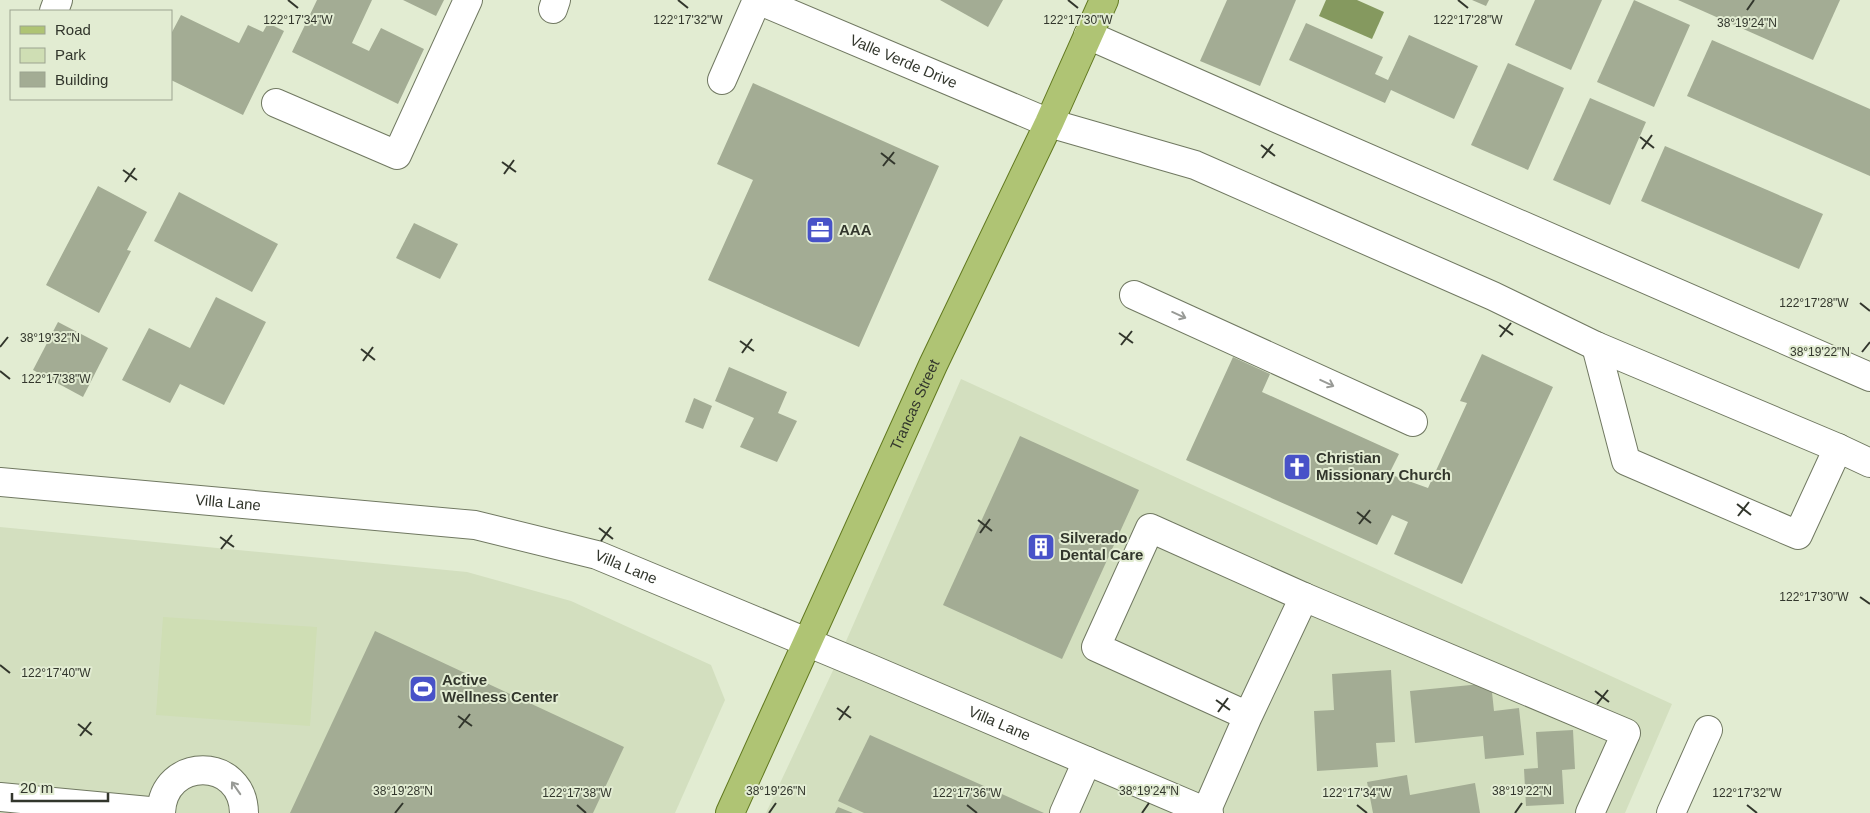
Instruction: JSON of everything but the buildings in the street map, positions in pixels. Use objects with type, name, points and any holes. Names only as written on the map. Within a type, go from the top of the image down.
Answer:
[{"type":"main road","name":"Trancas Street","points":[[730,813],[934,365],[1049,123],[1104,0]]},
{"type":"street","points":[[276,103],[398,155],[468,0]]},
{"type":"street","points":[[722,80],[757,0]]},
{"type":"street","name":"Valle Verde Drive","points":[[757,0],[804,9],[1049,123],[1195,164],[1493,296],[1596,346],[1870,463]]},
{"type":"street","points":[[1088,35],[1870,377]]},
{"type":"street","points":[[1134,295],[1413,422]]},
{"type":"street","points":[[1596,346],[1626,461],[1798,535],[1838,448]]},
{"type":"street","name":"Villa Lane","points":[[0,482],[475,525],[597,555],[1208,812]]},
{"type":"street","points":[[1248,716],[1096,647],[1150,528],[1304,598],[1626,733],[1590,813]]},
{"type":"street","points":[[1208,812],[1248,716],[1304,598]]},
{"type":"street","points":[[1671,813],[1708,730]]},
{"type":"street","points":[[1064,813],[1087,761]]},
{"type":"street","points":[[0,798],[111,810],[160,812],[168,787],[189,771],[202,769],[216,771],[227,777],[236,786],[242,798],[244,813]]},
{"type":"shaded area","points":[[1326,0],[1357,0],[1384,12],[1372,39],[1319,16]]},
{"type":"shaded area","points":[[961,379],[1672,704],[1625,813],[766,813],[836,664]]},
{"type":"shaded area","points":[[0,527],[467,572],[571,601],[711,665],[725,700],[675,813],[0,813]]},
{"type":"green space","points":[[163,617],[317,627],[310,726],[156,715]]},
{"type":"place","name":"AAA","points":[[820,230]]},
{"type":"place","name":"Christian Missionary Church","points":[[1297,467]]},
{"type":"place","name":"Silverado Dental Care","points":[[1041,547]]},
{"type":"place","name":"Active Wellness Center","points":[[423,689]]}]
